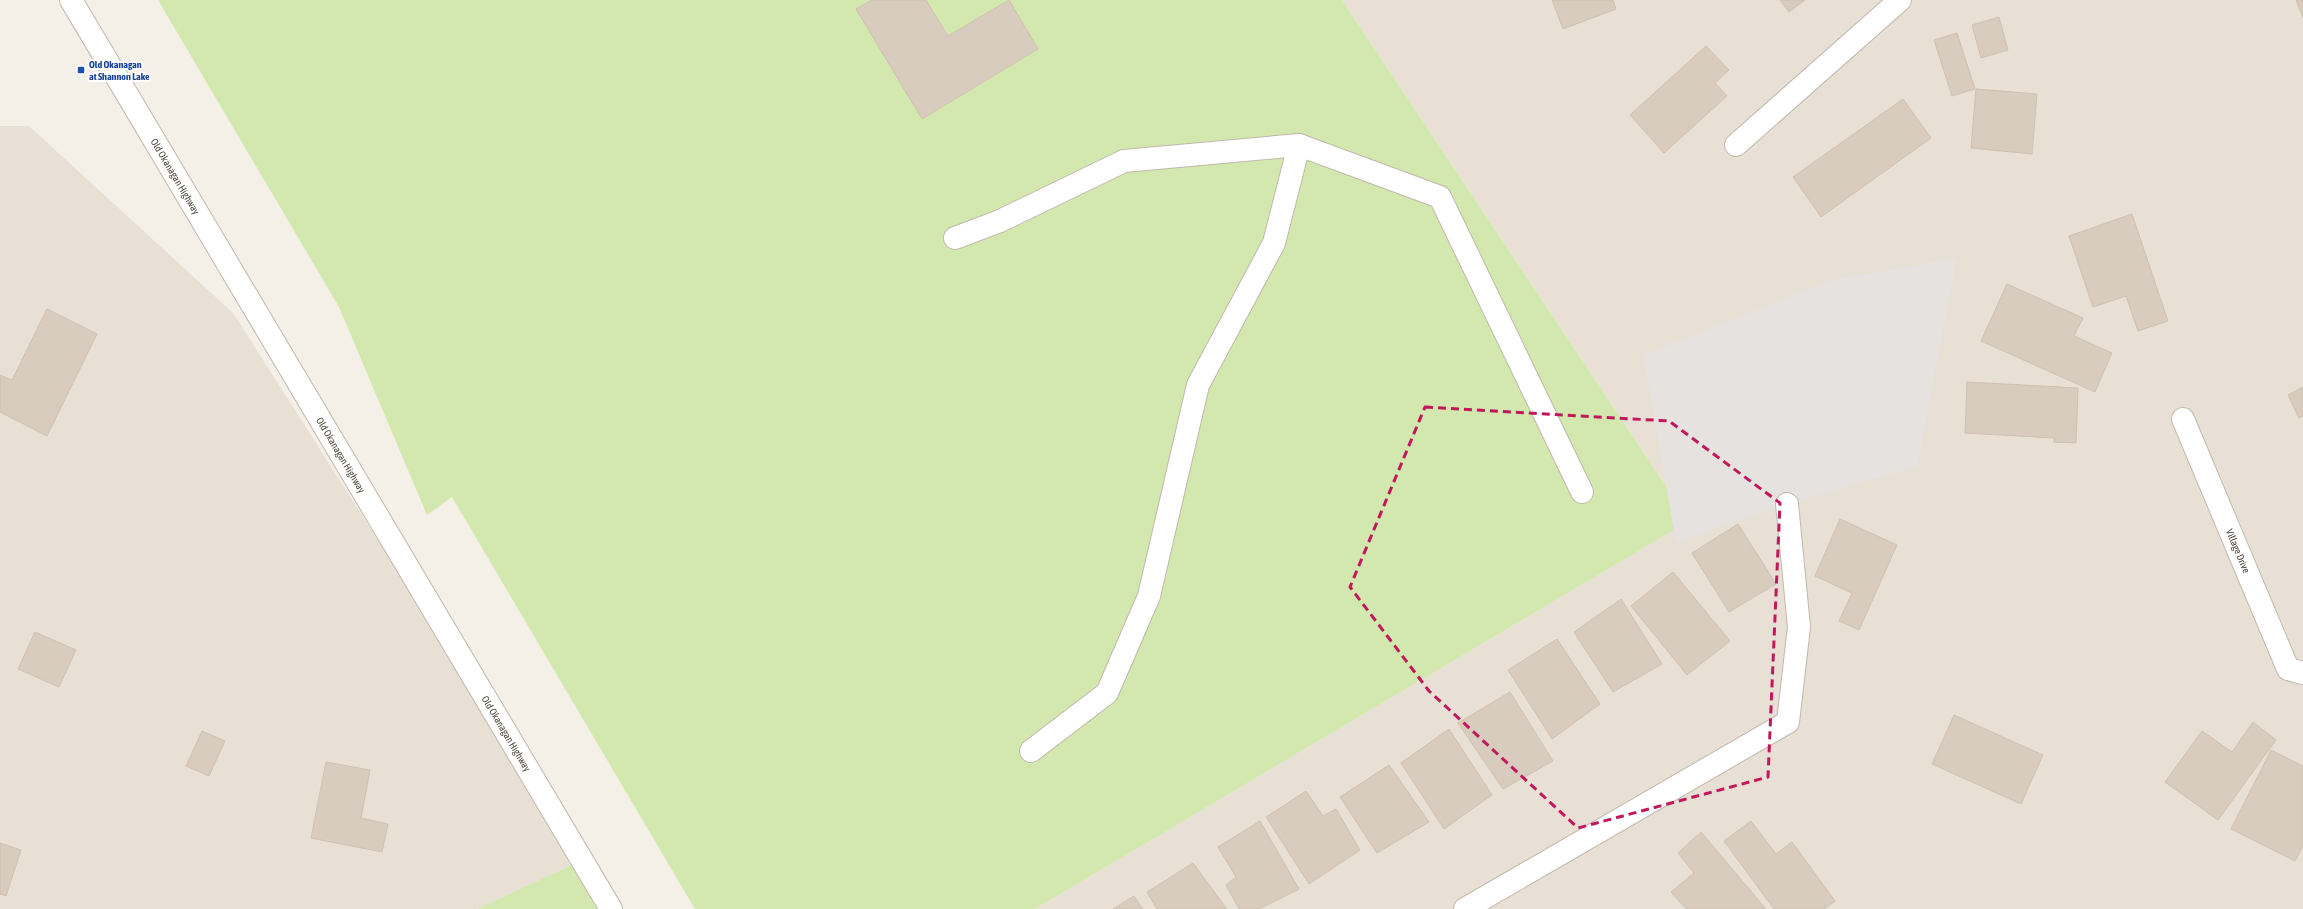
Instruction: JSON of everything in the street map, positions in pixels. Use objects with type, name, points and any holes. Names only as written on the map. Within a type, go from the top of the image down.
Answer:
[{"type":"street","name":"Old Okanagan Highway","points":[[71,0],[611,909]]},
{"type":"street","points":[[1736,145],[1900,0]]},
{"type":"street","points":[[1031,751],[1107,693],[1149,596],[1198,385],[1274,243],[1300,145]]},
{"type":"street","points":[[955,238],[1000,221],[1124,161],[1300,145],[1440,197],[1582,492]]},
{"type":"street","name":"Village Drive","points":[[2183,419],[2288,669],[2303,673]]},
{"type":"street","points":[[1465,909],[1788,722],[1799,627],[1787,504]]},
{"type":"highlighted area","points":[[1425,407],[1669,421],[1780,503],[1768,777],[1578,828],[1429,691],[1350,587]]},
{"type":"shaded area","points":[[1342,0],[2303,0],[2303,909],[1035,909],[1689,521]]},
{"type":"shaded area","points":[[0,126],[29,126],[233,313],[582,860],[477,909],[0,909]]},
{"type":"shaded area","points":[[1957,258],[1917,466],[1758,513],[1676,543],[1643,355],[1832,280]]},
{"type":"green space","points":[[158,0],[1342,0],[1689,521],[1035,909],[695,909],[452,497],[427,515],[339,307]]},
{"type":"green space","points":[[582,860],[614,909],[477,909]]},
{"type":"building","points":[[872,0],[926,0],[948,36],[1009,0],[1038,49],[922,119],[856,9]]},
{"type":"building","points":[[1552,0],[1613,0],[1616,9],[1563,29]]},
{"type":"building","points":[[1780,0],[1805,0],[1789,12]]},
{"type":"building","points":[[2296,0],[2303,0],[2303,18]]},
{"type":"building","points":[[1999,17],[2008,50],[1981,58],[1972,25]]},
{"type":"building","points":[[1957,33],[1975,89],[1952,96],[1934,40]]},
{"type":"building","points":[[1706,46],[1729,70],[1715,83],[1727,96],[1664,153],[1630,115]]},
{"type":"building","points":[[1976,89],[2037,94],[2032,154],[1971,148]]},
{"type":"building","points":[[1903,99],[1931,138],[1821,217],[1793,177]]},
{"type":"building","points":[[2132,214],[2168,321],[2138,331],[2126,296],[2093,307],[2069,236]]},
{"type":"building","points":[[2007,284],[2083,318],[2074,336],[2112,353],[2095,392],[1981,341]]},
{"type":"building","points":[[47,309],[97,334],[47,436],[0,412],[0,375],[12,380]]},
{"type":"building","points":[[1967,382],[2078,388],[2076,443],[2054,442],[2054,438],[1965,433]]},
{"type":"building","points":[[2303,387],[2303,416],[2299,418],[2288,395]]},
{"type":"building","points":[[1840,519],[1897,545],[1859,630],[1839,621],[1852,593],[1815,576]]},
{"type":"building","points":[[1738,524],[1776,584],[1729,612],[1692,553]]},
{"type":"building","points":[[1673,572],[1730,641],[1687,675],[1631,606]]},
{"type":"building","points":[[1621,599],[1662,664],[1613,692],[1574,632]]},
{"type":"building","points":[[35,632],[76,650],[59,687],[18,669]]},
{"type":"building","points":[[1557,639],[1600,704],[1552,739],[1508,670]]},
{"type":"building","points":[[1510,692],[1553,761],[1503,789],[1458,723]]},
{"type":"building","points":[[1954,715],[2043,755],[2021,804],[1932,764]]},
{"type":"building","points":[[2253,722],[2276,740],[2218,820],[2165,782],[2202,731],[2232,752]]},
{"type":"building","points":[[1449,729],[1492,795],[1444,829],[1401,763]]},
{"type":"building","points":[[202,731],[225,741],[209,776],[186,766]]},
{"type":"building","points":[[2271,750],[2303,766],[2303,846],[2295,861],[2231,829]]},
{"type":"building","points":[[326,762],[370,770],[361,818],[388,824],[382,852],[311,838]]},
{"type":"building","points":[[1389,765],[1429,822],[1377,853],[1340,797]]},
{"type":"building","points":[[1306,791],[1323,816],[1336,809],[1360,850],[1309,884],[1266,817]]},
{"type":"building","points":[[1260,821],[1299,889],[1259,909],[1239,909],[1226,885],[1236,877],[1218,847]]},
{"type":"building","points":[[1751,821],[1776,854],[1792,842],[1835,901],[1824,909],[1774,909],[1724,841]]},
{"type":"building","points":[[1701,832],[1766,909],[1686,909],[1671,892],[1694,873],[1678,853]]},
{"type":"building","points":[[0,843],[21,850],[6,896],[0,894]]},
{"type":"building","points":[[1193,863],[1227,909],[1157,909],[1147,892]]},
{"type":"building","points":[[1134,896],[1143,909],[1113,909]]},
{"type":"place","name":"Old Okanagan at Shannon Lake","points":[[81,70]]}]
